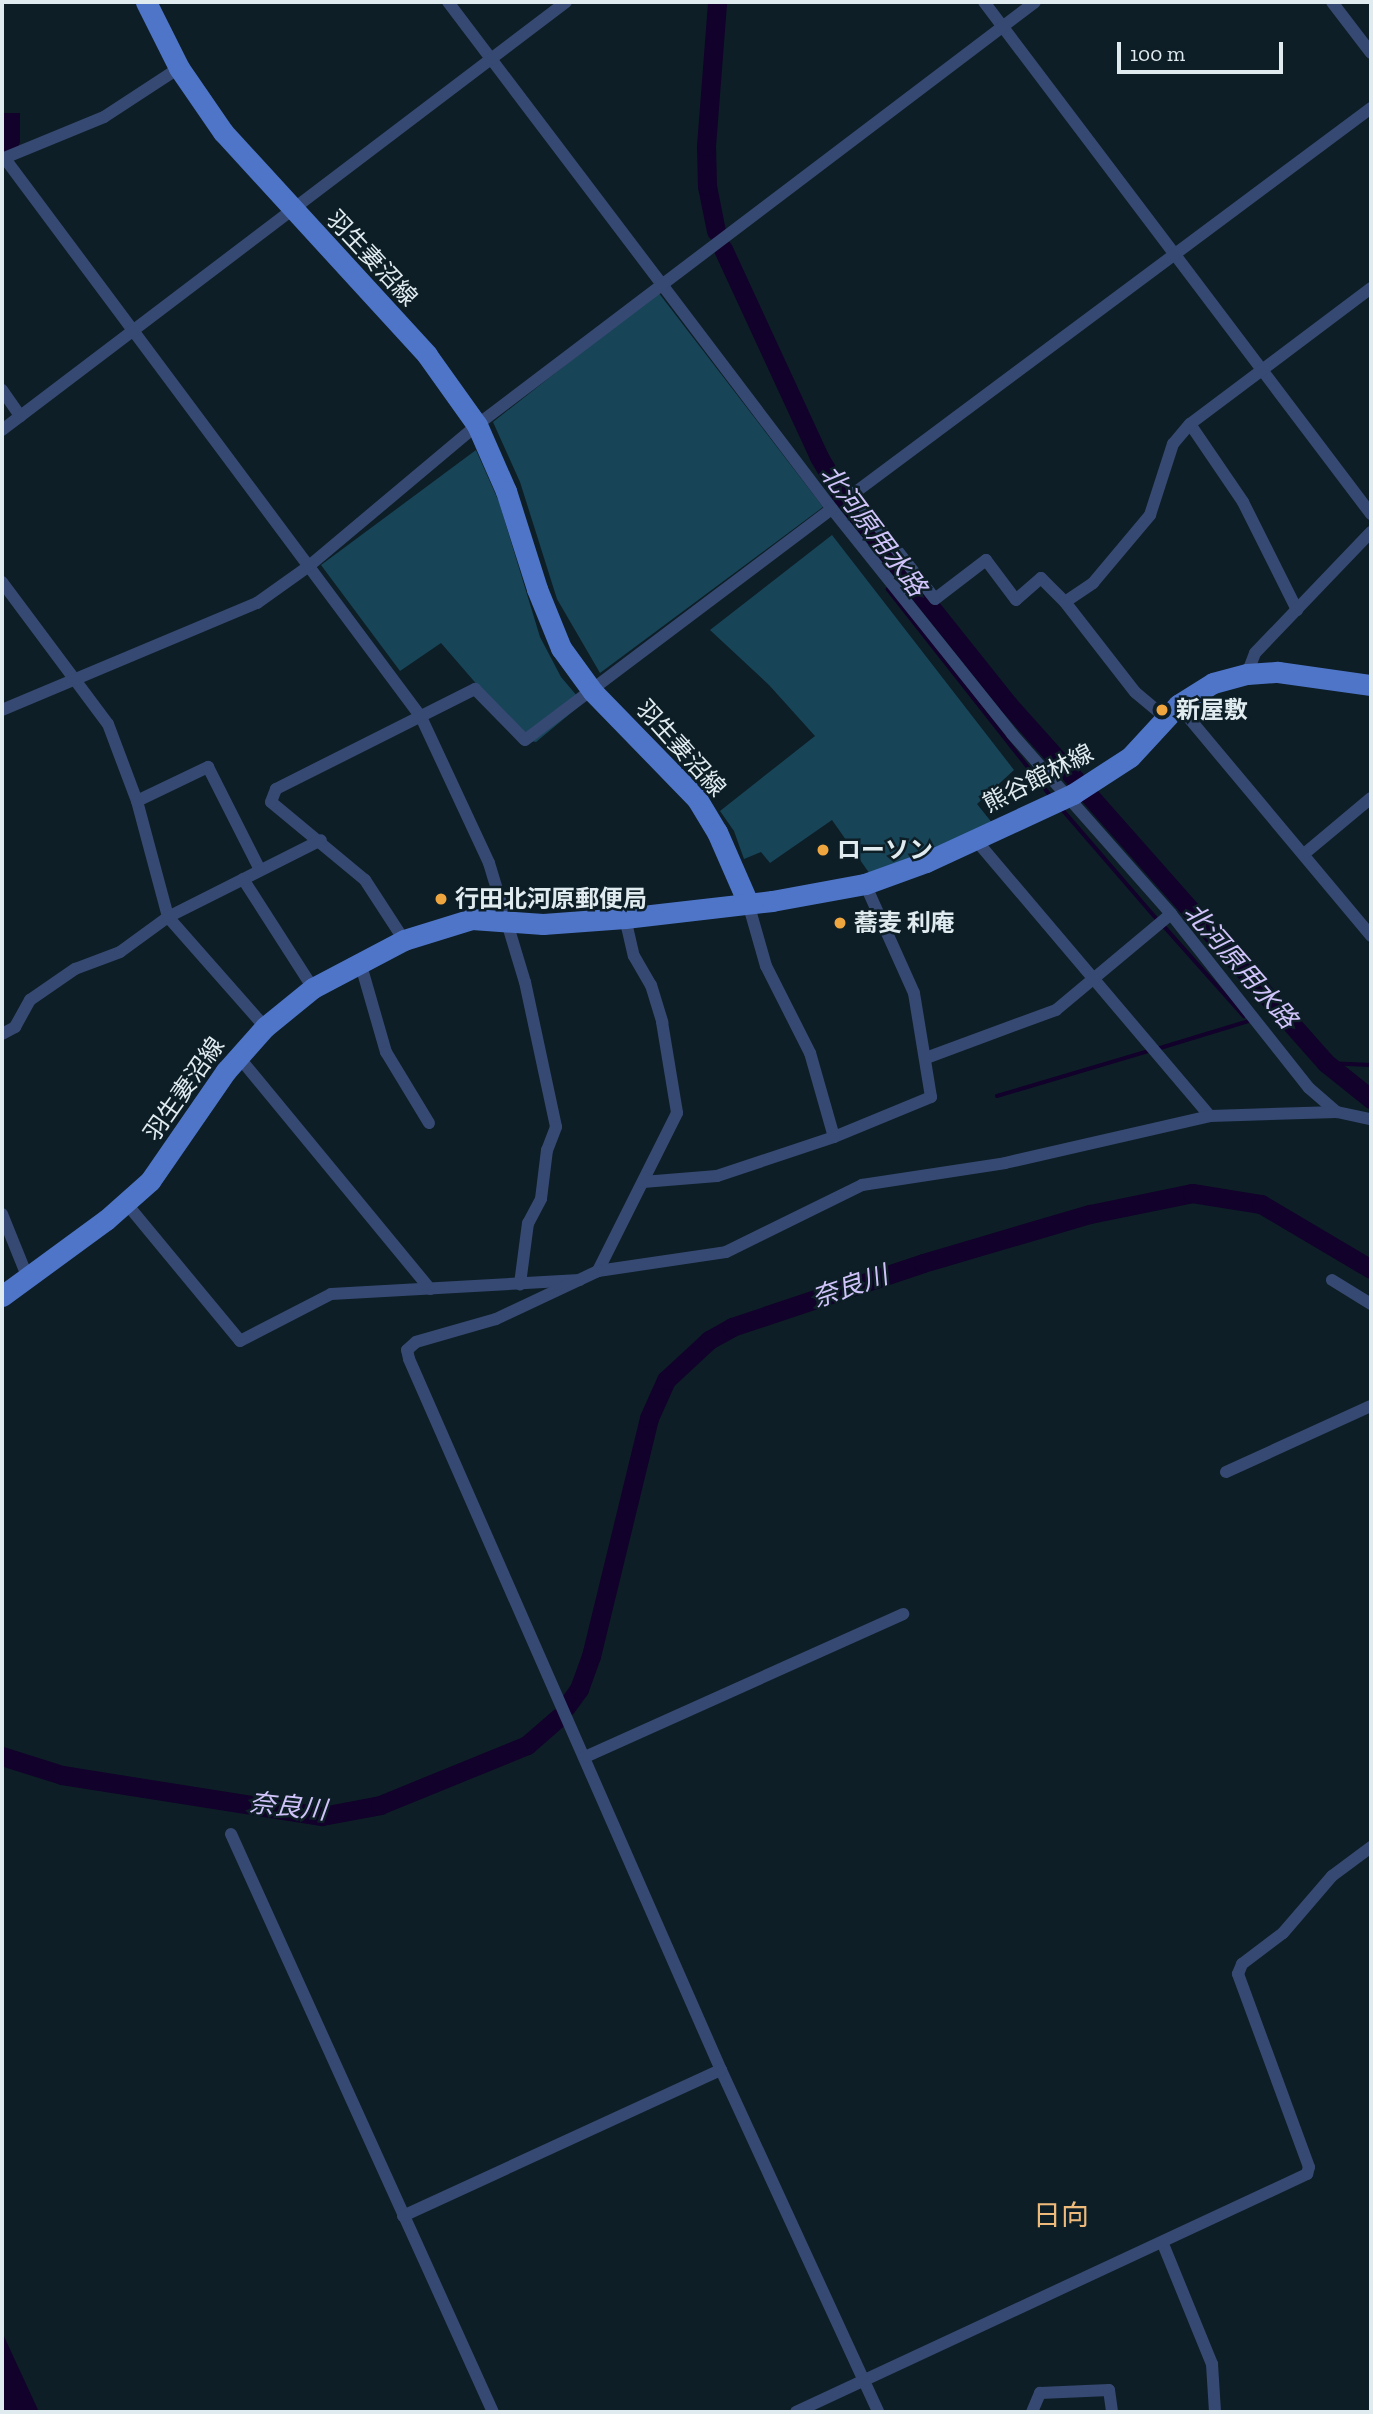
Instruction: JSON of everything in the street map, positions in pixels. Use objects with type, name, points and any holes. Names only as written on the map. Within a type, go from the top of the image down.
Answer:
[{"type":"main road","name":"羽生妻沼線","points":[[2,1296],[125,1203],[161,1168],[238,1056],[265,1027],[313,988],[360,961],[404,940],[456,922],[625,918],[748,904],[717,832],[697,799],[593,692],[549,622],[506,491],[477,425],[427,355],[223,132],[179,68],[146,2]]},
{"type":"main road","name":"熊谷館林線","points":[[748,904],[864,884],[975,839],[1078,791],[1130,757],[1172,712],[1213,683],[1247,674],[1306,675],[1371,685]]},
{"type":"street","points":[[448,2],[832,509],[1012,734],[1078,791],[1171,914],[1309,1088],[1337,1112]]},
{"type":"street","points":[[2,430],[566,2]]},
{"type":"street","points":[[984,2],[1371,514]]},
{"type":"street","points":[[2,710],[257,603],[309,565],[477,425],[1034,2]]},
{"type":"street","points":[[1332,2],[1371,53]]},
{"type":"street","points":[[179,68],[104,117],[4,159],[421,717],[489,863],[509,922],[556,1128],[547,1150],[541,1199],[528,1223],[520,1283]]},
{"type":"street","points":[[1371,108],[1176,256],[853,494],[935,599],[986,560],[1016,600],[1041,578],[1065,602],[1135,692],[1172,712],[1304,854],[1371,936]]},
{"type":"street","points":[[1065,602],[1093,583],[1150,514],[1173,444],[1190,424],[1371,288]]},
{"type":"street","points":[[2,390],[20,416]]},
{"type":"street","points":[[1190,424],[1243,502],[1297,610]]},
{"type":"street","points":[[404,940],[365,880],[271,802],[276,789],[475,689],[526,740],[832,509]]},
{"type":"street","points":[[1247,674],[1255,653],[1371,532]]},
{"type":"street","points":[[2,582],[108,724],[137,801],[168,917],[265,1027]]},
{"type":"street","points":[[137,801],[208,767],[260,870]]},
{"type":"street","points":[[1304,854],[1371,798]]},
{"type":"street","points":[[975,839],[1210,1115]]},
{"type":"street","points":[[2,1034],[15,1027],[30,1000],[75,969],[120,951],[168,917],[321,841]]},
{"type":"street","points":[[243,879],[313,988]]},
{"type":"street","points":[[643,1182],[717,1176],[834,1137],[931,1097],[914,993],[864,884]]},
{"type":"street","points":[[748,904],[766,966],[810,1053],[834,1137]]},
{"type":"street","points":[[926,1058],[1056,1010],[1171,914]]},
{"type":"street","points":[[625,918],[634,956],[651,985],[661,1018],[677,1114],[643,1182],[593,1275],[468,1330],[416,1342],[407,1350],[556,1700],[584,1757],[721,2070],[878,2412]]},
{"type":"street","points":[[360,961],[386,1052],[429,1123]]},
{"type":"street","points":[[238,1056],[430,1289]]},
{"type":"street","points":[[125,1203],[240,1341],[331,1294],[520,1283],[593,1275],[726,1252],[862,1185],[1005,1163],[1210,1115],[1337,1112],[1363,1121],[1371,1119]]},
{"type":"street","points":[[2,1214],[27,1276]]},
{"type":"street","points":[[1332,1280],[1371,1304]]},
{"type":"street","points":[[1226,1472],[1371,1406]]},
{"type":"street","points":[[584,1757],[903,1614]]},
{"type":"street","points":[[231,1834],[493,2412]]},
{"type":"street","points":[[796,2412],[1163,2244],[1307,2174],[1309,2167],[1237,1974],[1242,1964],[1283,1933],[1332,1876],[1371,1847]]},
{"type":"street","points":[[403,2216],[721,2070]]},
{"type":"street","points":[[1163,2244],[1212,2364],[1215,2412]]},
{"type":"street","points":[[1032,2412],[1040,2393],[1110,2390],[1112,2412]]},
{"type":"shaded area","points":[[2,113],[20,113],[20,142],[17,150],[10,153],[2,152]]},
{"type":"shaded area","points":[[658,292],[823,507],[600,673],[557,599],[520,482],[493,422]]},
{"type":"shaded area","points":[[476,450],[499,502],[540,637],[561,677],[583,703],[536,742],[525,740],[441,643],[400,671],[321,565]]},
{"type":"shaded area","points":[[832,535],[1014,770],[977,804],[993,824],[872,877],[832,820],[770,863],[761,852],[744,859],[734,831],[720,811],[815,736],[769,685],[710,630]]},
{"type":"shaded area","points":[[2,2332],[39,2412],[2,2412]]},
{"type":"waterway","name":"北河原用水路","points":[[716,231],[707,186],[706,146],[717,2]]},
{"type":"waterway","name":"北河原用水路","points":[[723,249],[819,457],[842,496],[1008,704],[1076,780]]},
{"type":"waterway","points":[[888,589],[1050,795]]},
{"type":"waterway","name":"北河原用水路","points":[[1088,794],[1326,1063],[1371,1099]]},
{"type":"waterway","points":[[1062,809],[1157,919]]},
{"type":"waterway","points":[[1163,925],[1244,1016]]},
{"type":"waterway","points":[[1157,1049],[1249,1021]]},
{"type":"waterway","points":[[997,1096],[1149,1051]]},
{"type":"waterway","points":[[1326,1063],[1371,1065]]},
{"type":"waterway","name":"奈良川","points":[[566,1707],[579,1689],[591,1656],[649,1418],[666,1380],[709,1340],[732,1327],[923,1263],[1090,1214],[1192,1193],[1261,1204],[1371,1269]]},
{"type":"waterway","name":"奈良川","points":[[2,1756],[62,1775],[322,1816],[380,1805],[527,1745],[558,1718]]},
{"type":"place","name":"新屋敷","points":[[1162,710]]},
{"type":"place","name":"ローソン","points":[[823,850]]},
{"type":"place","name":"行田北河原郵便局","points":[[441,899]]},
{"type":"place","name":"蕎麦 利庵","points":[[840,923]]},
{"type":"district","name":"日向","points":[[1061,2216]]}]
